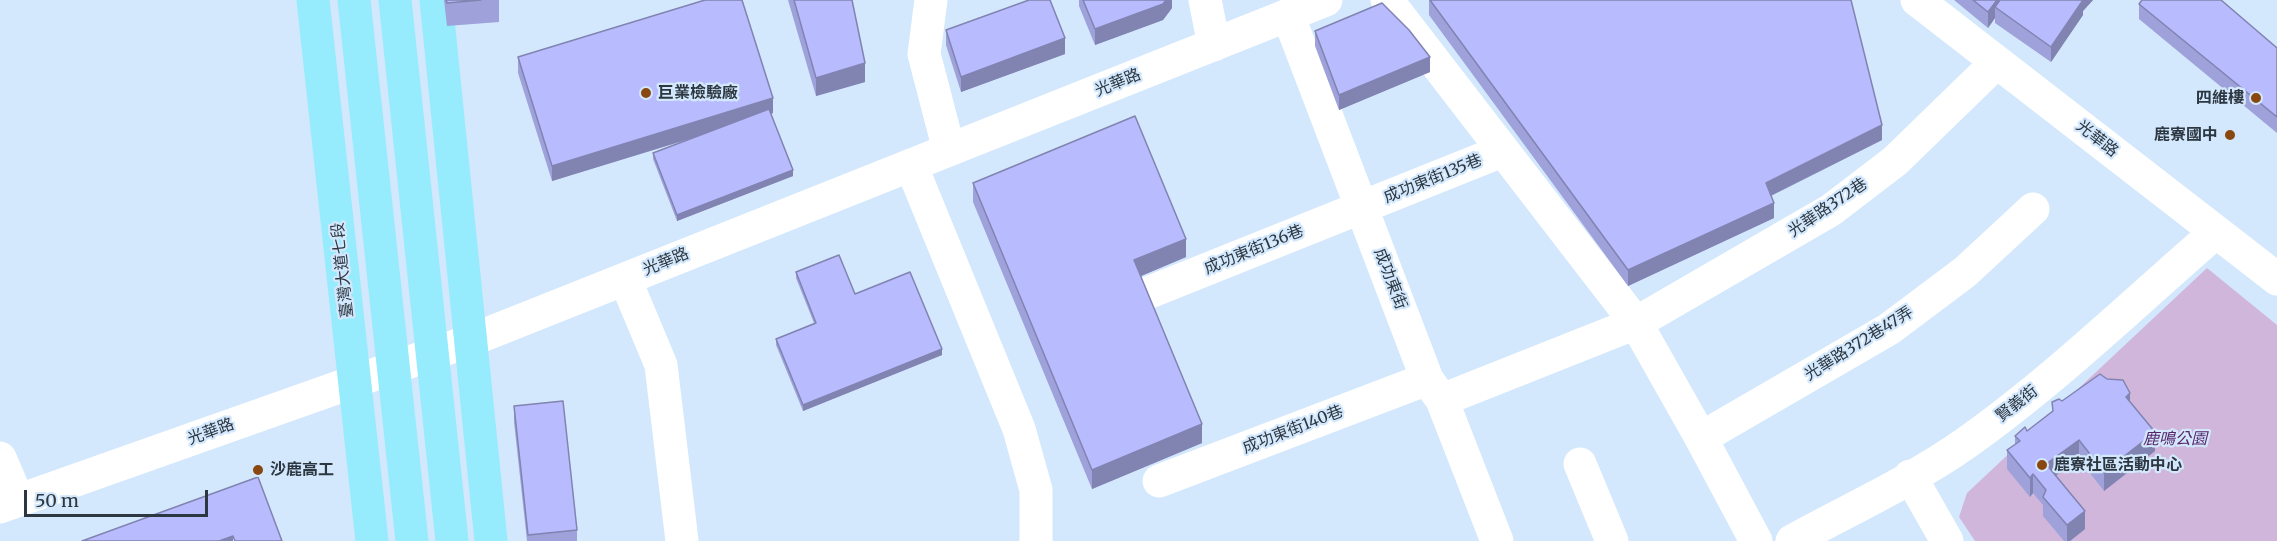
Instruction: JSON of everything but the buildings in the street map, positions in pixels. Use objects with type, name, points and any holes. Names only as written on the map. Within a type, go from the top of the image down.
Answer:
[{"type":"main road","name":"臺灣大道七段","points":[[313,0],[372,541]]},
{"type":"main road","points":[[354,0],[412,541]]},
{"type":"main road","points":[[395,0],[452,541]]},
{"type":"main road","points":[[436,0],[491,541]]},
{"type":"main road","points":[[431,355],[476,396]]},
{"type":"street","points":[[932,0],[924,54],[949,150]]},
{"type":"street","points":[[1205,0],[1214,45]]},
{"type":"street","name":"光華路","points":[[9,504],[470,342],[1326,0]]},
{"type":"street","points":[[1387,0],[1636,323],[1756,541]]},
{"type":"street","name":"光華路","points":[[1917,0],[2277,279]]},
{"type":"street","name":"成功東街","points":[[1288,15],[1434,389],[1497,541]]},
{"type":"street","name":"光華路372巷","points":[[1434,389],[1636,323],[1831,210],[1895,161],[1997,62]]},
{"type":"street","name":"成功東街135巷","points":[[1363,207],[1502,151]]},
{"type":"street","points":[[911,165],[1019,429],[1036,490],[1036,541]]},
{"type":"street","name":"成功東街136巷","points":[[1145,294],[1363,207]]},
{"type":"street","name":"光華路372巷47弄","points":[[1701,438],[1889,329],[1965,272],[2033,209]]},
{"type":"street","name":"賢義街","points":[[1792,541],[1964,444],[2030,396],[2216,231]]},
{"type":"street","points":[[625,279],[661,364],[682,541]]},
{"type":"street","name":"成功東街140巷","points":[[1159,481],[1434,389]]},
{"type":"street","points":[[0,458],[9,504]]},
{"type":"street","points":[[1580,464],[1612,541]]},
{"type":"street","points":[[1910,476],[1947,541]]},
{"type":"green space","name":"鹿鳴公園","points":[[2207,268],[2277,325],[2277,541],[1975,541],[1959,517],[1967,493]]},
{"type":"place","name":"巨業檢驗廠","points":[[646,93]]},
{"type":"place","name":"四維樓","points":[[2256,98]]},
{"type":"place","name":"鹿寮國中","points":[[2230,135]]},
{"type":"place","name":"鹿寮社區活動中心","points":[[2042,465]]},
{"type":"place","name":"沙鹿高工","points":[[258,470]]}]
